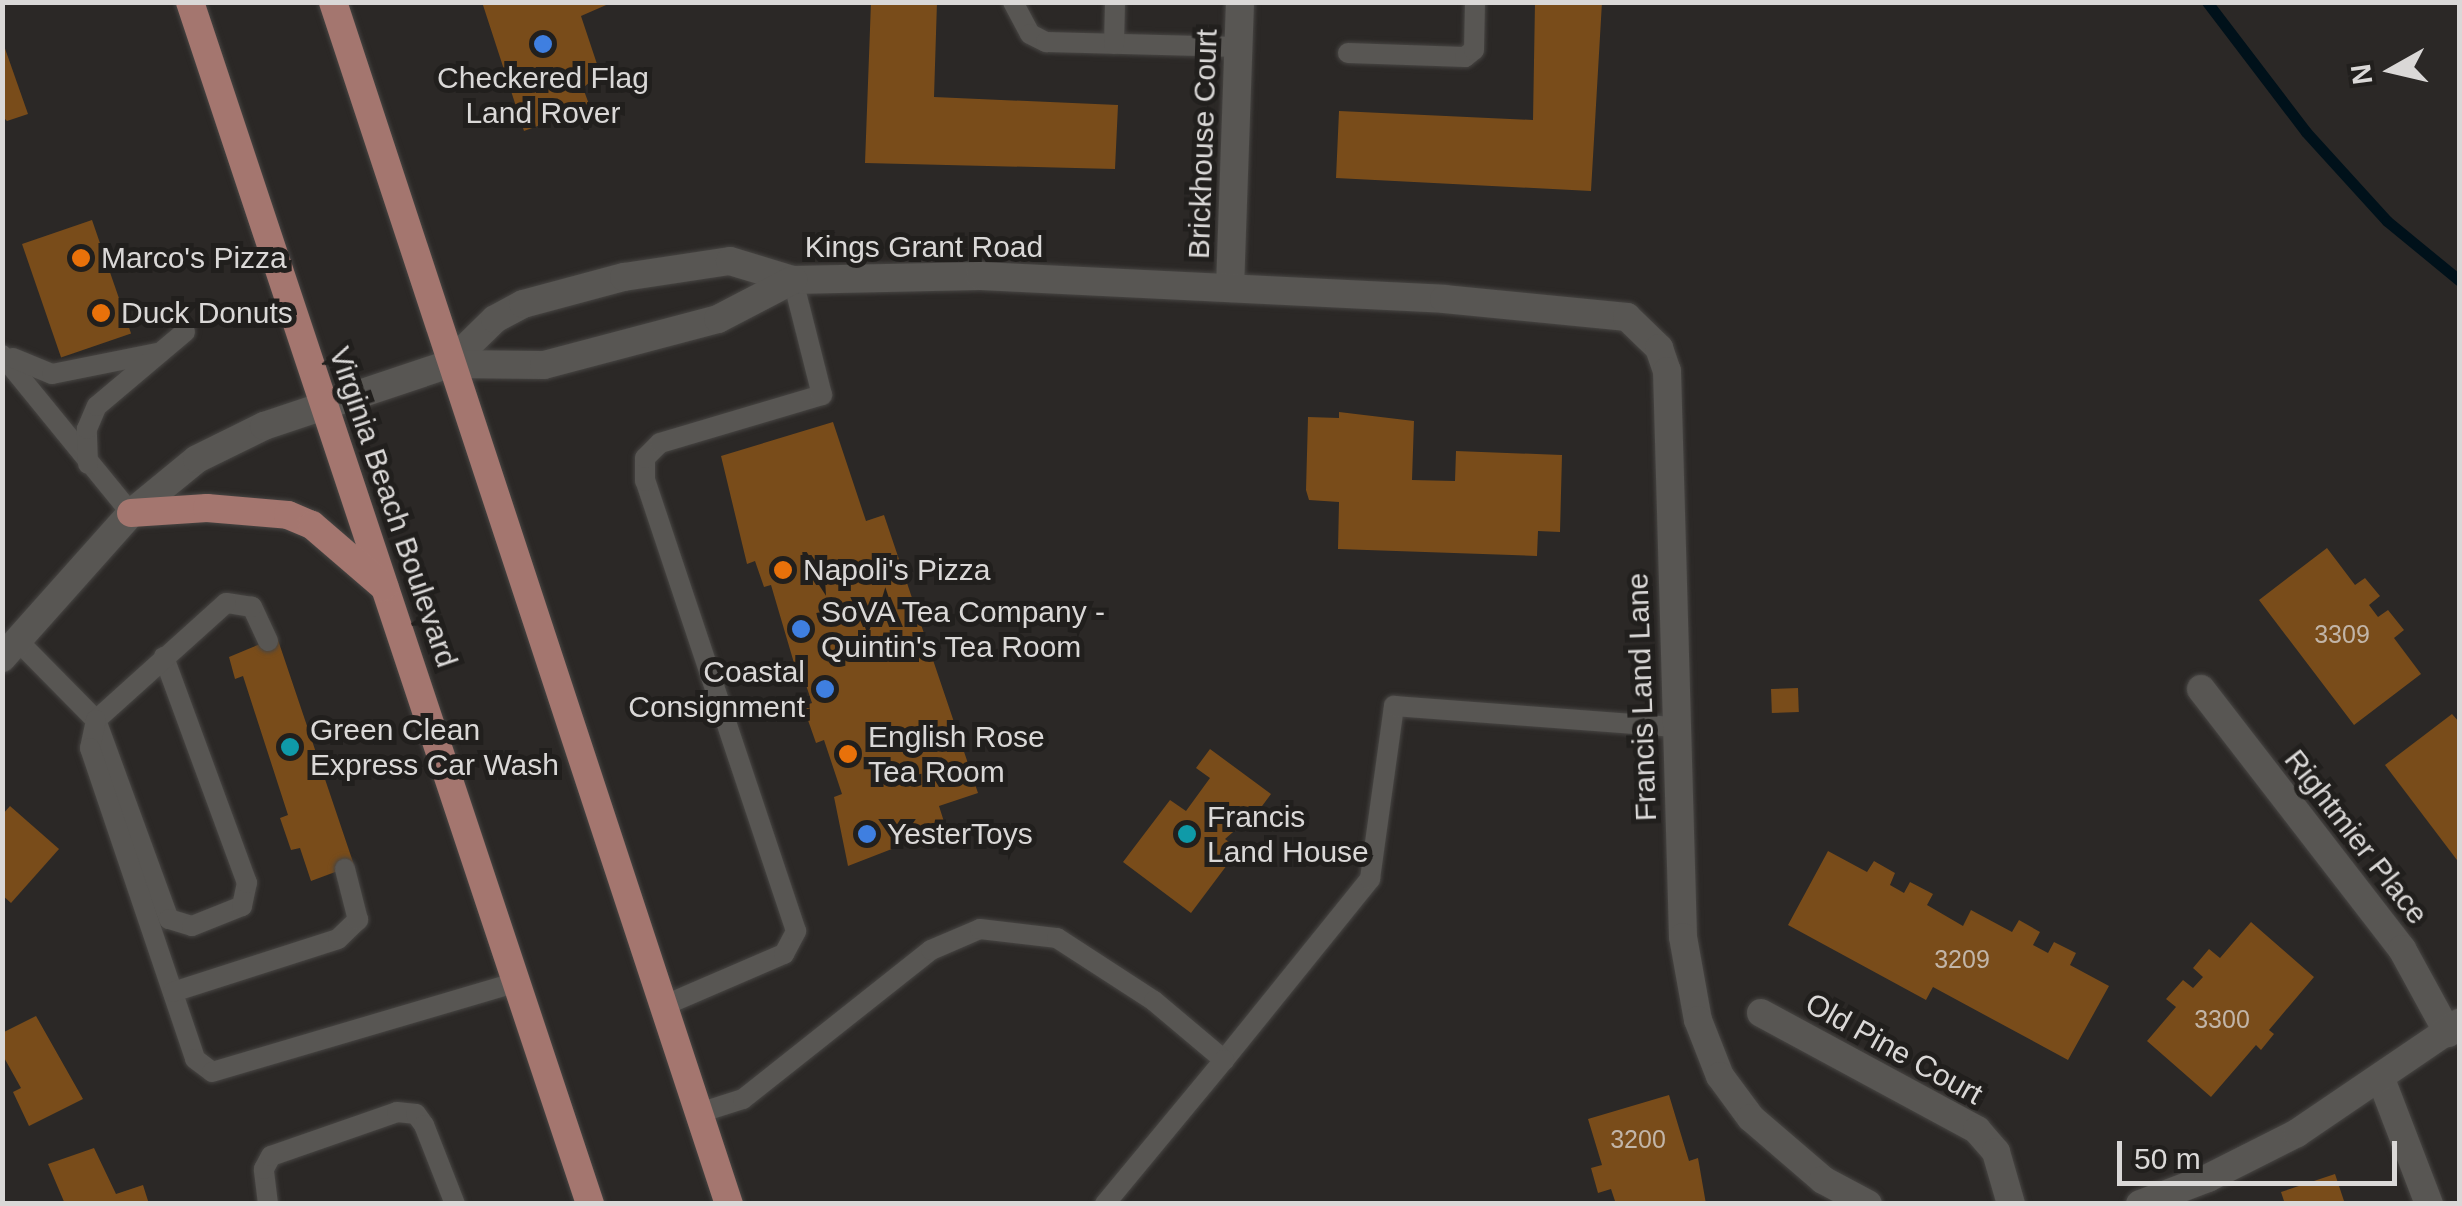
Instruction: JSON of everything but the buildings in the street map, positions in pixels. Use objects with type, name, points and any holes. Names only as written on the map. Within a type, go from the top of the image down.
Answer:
[{"type":"main road","name":"Virginia Beach Boulevard","points":[[190,2],[590,1203]]},
{"type":"main road","points":[[333,2],[729,1204]]},
{"type":"main road","points":[[131,513],[207,508],[288,516],[337,543],[387,589]]},
{"type":"street","name":"Brickhouse Court","points":[[1230,288],[1240,2]]},
{"type":"street","name":"Kings Grant Road","points":[[10,649],[131,513],[197,458],[325,404],[450,364],[512,309],[624,277],[730,261],[792,280],[980,276],[1438,299]]},
{"type":"street","points":[[450,364],[544,365],[718,319],[792,280]]},
{"type":"street","name":"Francis Land Lane","points":[[1438,299],[1602,310],[1635,322],[1658,348],[1667,372],[1686,961],[1720,1076],[1789,1155],[1868,1204]]},
{"type":"street","name":"Rightmier Place","points":[[2200,689],[2402,949],[2454,1028]]},
{"type":"street","name":"Old Pine Court","points":[[1761,1014],[1977,1130],[1996,1152],[2012,1204]]},
{"type":"street","points":[[2145,1203],[2297,1132],[2454,1028]]},
{"type":"street","points":[[2382,1079],[2429,1204]]},
{"type":"lane","points":[[1012,2],[1016,18],[1046,42],[1238,47]]},
{"type":"lane","points":[[1114,44],[1115,2]]},
{"type":"lane","points":[[1348,54],[1465,56],[1474,50],[1475,2]]},
{"type":"lane","points":[[663,1006],[784,954],[796,931],[645,481],[645,458],[660,443],[822,396],[792,280]]},
{"type":"lane","points":[[88,464],[87,429],[97,406],[185,332]]},
{"type":"lane","points":[[2,353],[34,371],[52,374],[163,352]]},
{"type":"lane","points":[[2,353],[131,513]]},
{"type":"lane","points":[[268,640],[252,607],[226,603],[96,720],[90,748],[195,1058],[212,1072],[517,982]]},
{"type":"lane","points":[[10,649],[96,720],[169,919],[192,926],[242,906],[247,884],[164,657]]},
{"type":"lane","points":[[1105,1204],[1370,879],[1394,706],[1676,726]]},
{"type":"lane","points":[[173,992],[338,939],[358,920],[346,868]]},
{"type":"lane","points":[[699,1113],[743,1099],[931,950],[980,929],[1057,938],[1154,1001],[1224,1060]]},
{"type":"lane","points":[[268,1204],[264,1169],[271,1156],[396,1112],[416,1114],[424,1125],[456,1204]]},
{"type":"waterway","points":[[2207,2],[2306,132],[2387,221],[2460,281]]},
{"type":"place","name":"Checkered Flag Land Rover","points":[[543,44]]},
{"type":"place","name":"Marco's Pizza","points":[[81,258]]},
{"type":"place","name":"Duck Donuts","points":[[101,313]]},
{"type":"place","name":"Napoli's Pizza","points":[[783,570]]},
{"type":"place","name":"SoVA Tea Company - Quintin's Tea Room","points":[[801,629]]},
{"type":"place","name":"Coastal Consignment","points":[[825,689]]},
{"type":"place","name":"Green Clean Express Car Wash","points":[[290,747]]},
{"type":"place","name":"English Rose Tea Room","points":[[848,754]]},
{"type":"place","name":"YesterToys","points":[[867,834]]},
{"type":"place","name":"Francis Land House","points":[[1187,834]]}]
